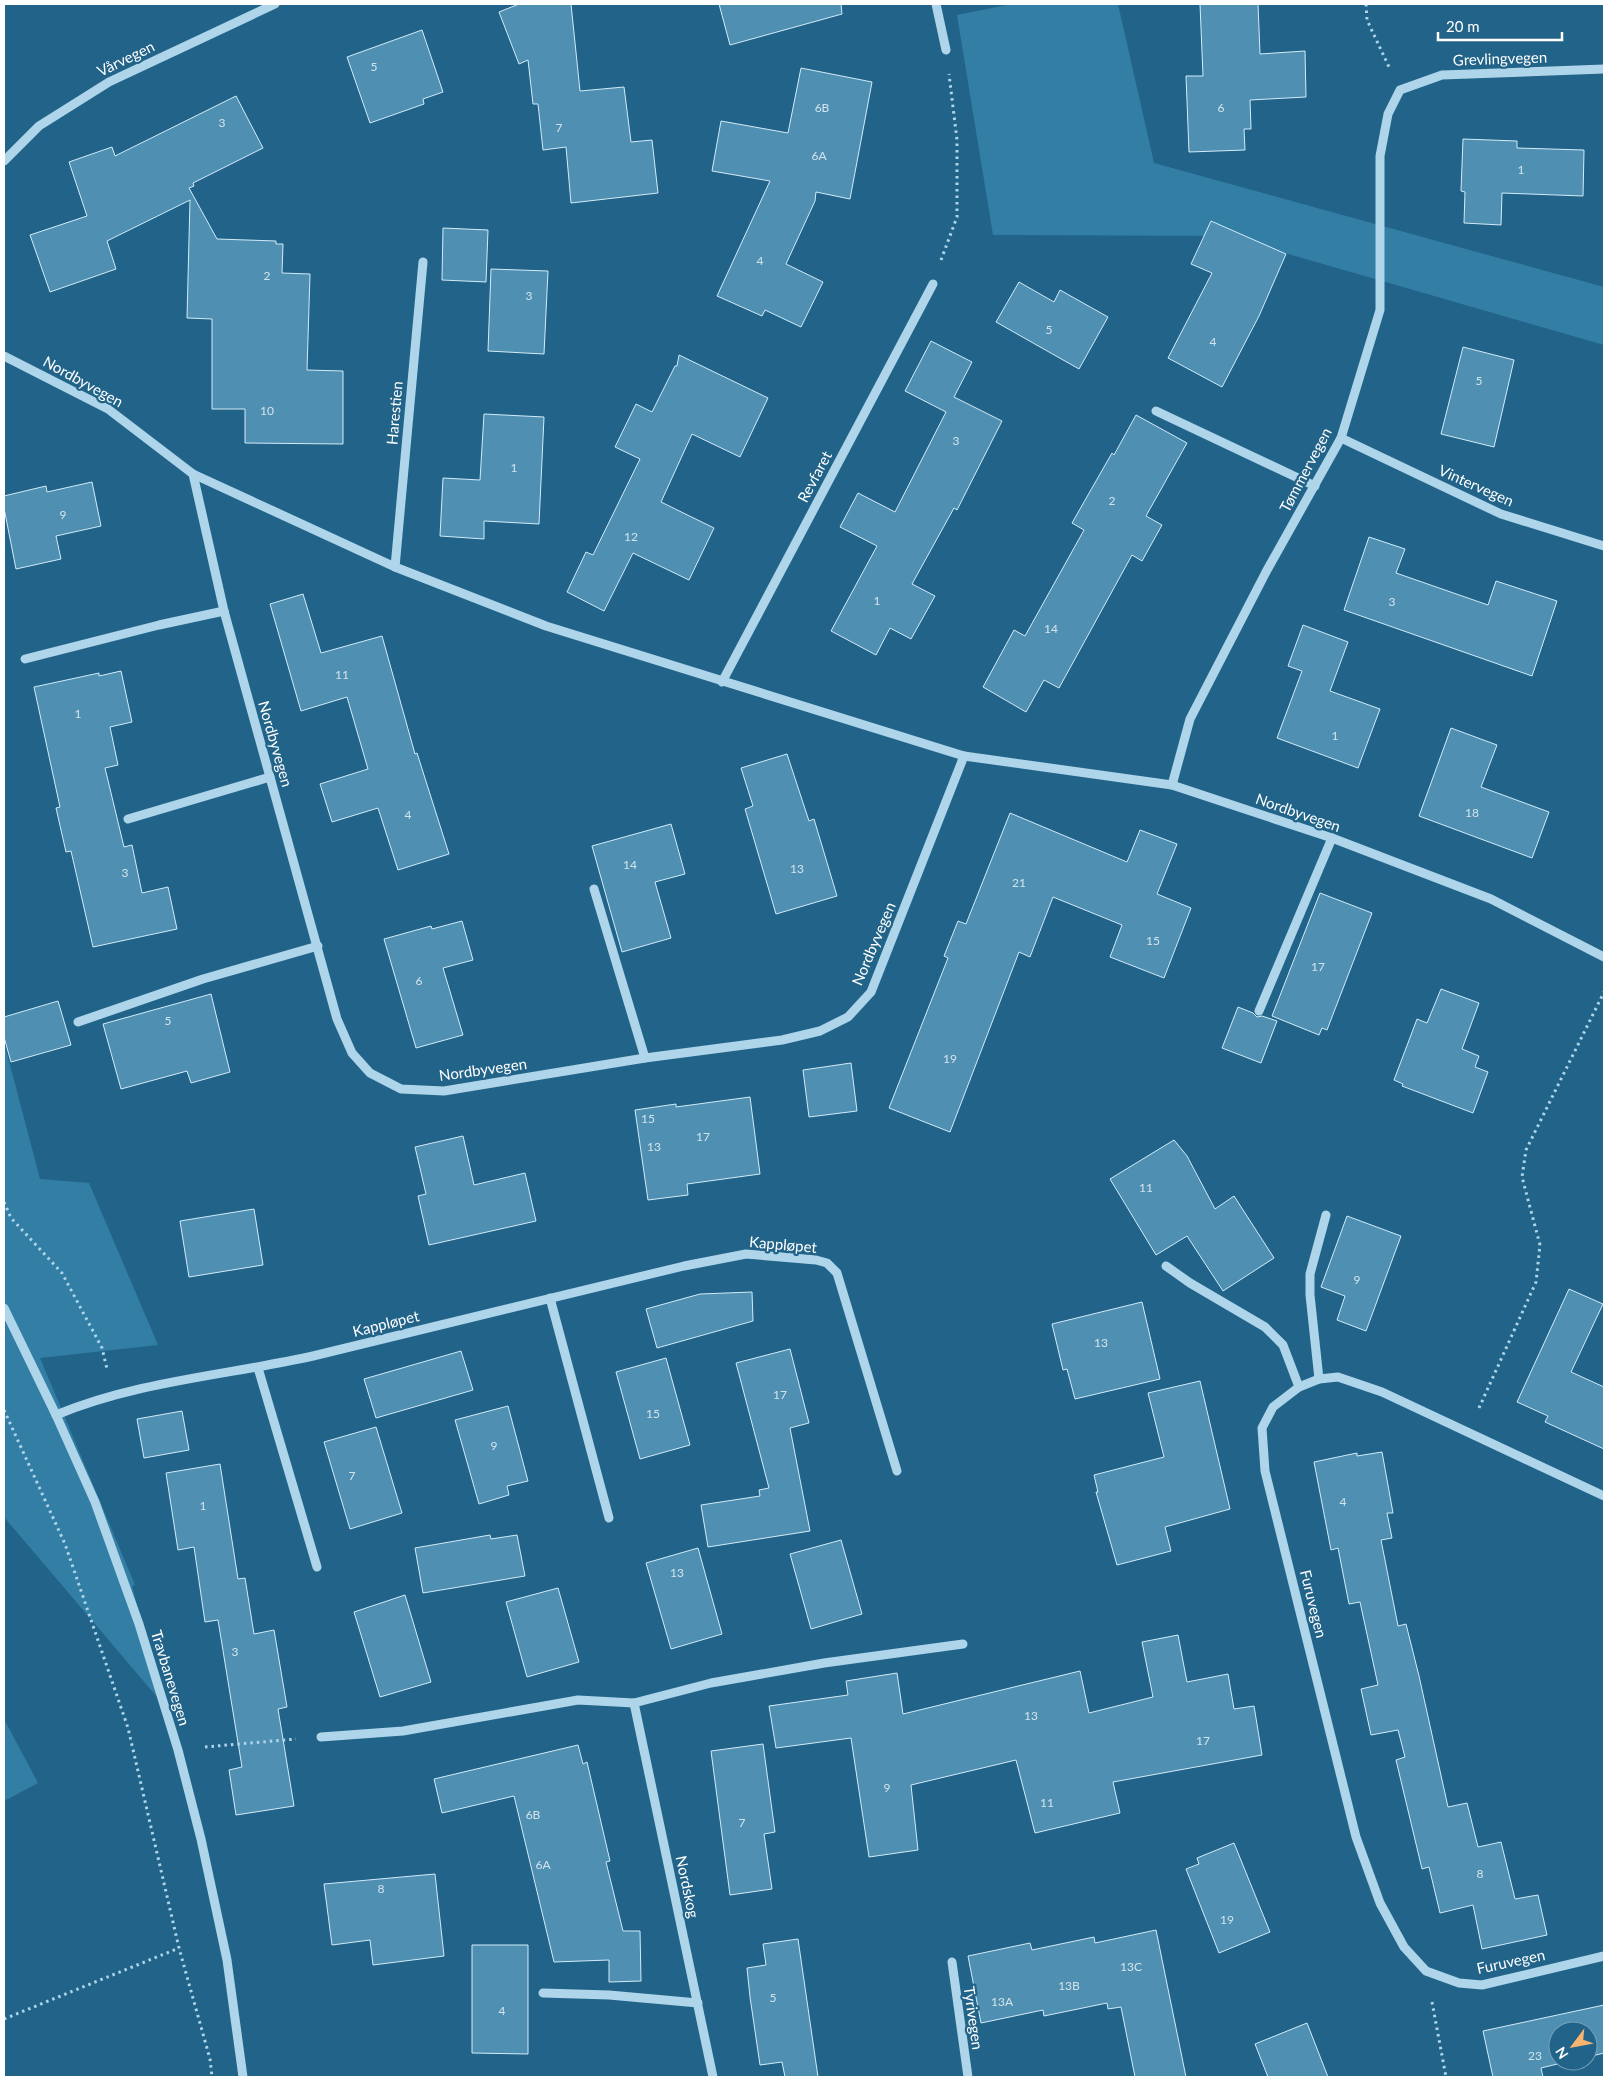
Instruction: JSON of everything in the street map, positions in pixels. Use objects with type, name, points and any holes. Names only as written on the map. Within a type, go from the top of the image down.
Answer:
[{"type":"street","name":"Vårvegen","points":[[4,162],[39,126],[108,82],[275,4]]},
{"type":"street","points":[[936,4],[946,50]]},
{"type":"street","name":"Grevlingvegen","points":[[1400,90],[1442,75],[1604,69]]},
{"type":"street","name":"Tømmervegen","points":[[1172,785],[1190,719],[1266,572],[1341,438],[1380,310],[1380,156],[1388,114],[1400,90]]},
{"type":"street","name":"Harestien","points":[[396,568],[423,262]]},
{"type":"street","name":"Revfaret","points":[[722,682],[933,284]]},
{"type":"street","name":"Nordbyvegen","points":[[4,356],[108,409],[193,474],[396,568],[546,626],[964,756],[1172,785],[1332,838],[1491,899],[1604,957]]},
{"type":"street","points":[[1156,412],[1315,486]]},
{"type":"street","name":"Vintervegen","points":[[1341,438],[1501,514],[1604,546]]},
{"type":"street","name":"Nordbyvegen","points":[[193,474],[224,612],[337,1019],[352,1053],[370,1073],[401,1089],[444,1091],[645,1058],[782,1040],[820,1031],[848,1017],[871,992],[964,756]]},
{"type":"street","points":[[25,659],[159,625],[224,612]]},
{"type":"street","points":[[128,820],[270,777]]},
{"type":"street","points":[[1260,1011],[1332,838]]},
{"type":"street","points":[[594,889],[645,1058]]},
{"type":"street","points":[[78,1022],[202,979],[318,946]]},
{"type":"street","points":[[1319,1379],[1310,1295],[1310,1274],[1326,1215]]},
{"type":"street","name":"Kappløpet","points":[[56,1415],[114,1394],[192,1378],[258,1368],[684,1266],[746,1254],[816,1260],[827,1263],[836,1273],[897,1471]]},
{"type":"street","points":[[1166,1266],[1190,1283],[1265,1327],[1282,1345],[1299,1387]]},
{"type":"street","points":[[550,1298],[608,1518]]},
{"type":"street","name":"Travbanevegen","points":[[4,1308],[56,1415],[95,1502],[140,1624],[178,1750],[201,1839],[227,1960],[243,2077]]},
{"type":"street","points":[[258,1368],[317,1567]]},
{"type":"street","name":"Furuvegen","points":[[1604,1496],[1382,1392],[1338,1377],[1319,1379],[1299,1387],[1273,1407],[1262,1428],[1266,1471],[1356,1837],[1380,1903],[1404,1947],[1426,1971],[1459,1983],[1482,1985],[1604,1956]]},
{"type":"street","points":[[322,1737],[403,1731],[578,1700],[634,1703],[711,1683],[963,1644]]},
{"type":"street","name":"Nordskog","points":[[634,1703],[713,2077]]},
{"type":"street","name":"Tyrivegen","points":[[952,1962],[968,2077]]},
{"type":"street","points":[[543,1993],[609,1995],[698,2003]]},
{"type":"path","points":[[1366,4],[1367,20],[1400,90]]},
{"type":"path","points":[[933,284],[957,217],[957,140],[946,50]]},
{"type":"path","points":[[1468,1432],[1536,1282],[1540,1245],[1522,1177],[1526,1150],[1604,992]]},
{"type":"path","points":[[4,1202],[11,1218],[62,1273],[102,1348],[114,1394]]},
{"type":"path","points":[[4,1410],[65,1544],[128,1728],[179,1948],[210,2059],[212,2077]]},
{"type":"path","points":[[178,1750],[322,1737]]},
{"type":"path","points":[[4,2018],[179,1948]]},
{"type":"path","points":[[1426,1971],[1446,2077]]},
{"type":"shaded area","points":[[1012,4],[1118,4],[1154,163],[1604,287],[1604,345],[1226,236],[993,235],[957,15]]},
{"type":"shaded area","points":[[4,1042],[40,1179],[89,1183],[158,1345],[40,1358],[135,1585],[132,1586],[163,1704],[4,1517]]},
{"type":"shaded area","points":[[4,1719],[38,1783],[4,1801]]},
{"type":"building","points":[[519,4],[571,4],[580,91],[624,87],[631,142],[652,140],[658,193],[571,203],[566,147],[543,150],[538,104],[533,104],[528,60],[519,64],[499,12]]},
{"type":"building","points":[[719,4],[841,4],[842,14],[730,45]]},
{"type":"building","points":[[1200,4],[1258,4],[1260,54],[1305,51],[1306,97],[1250,100],[1251,129],[1244,129],[1245,150],[1189,152],[1186,76],[1203,76]]},
{"type":"building","points":[[422,30],[443,92],[423,99],[424,104],[370,123],[347,57]]},
{"type":"building","points":[[801,68],[872,82],[850,199],[816,192],[815,201],[786,264],[823,282],[801,327],[765,310],[762,316],[717,296],[770,181],[712,171],[721,121],[788,133]]},
{"type":"building","points":[[236,96],[263,148],[193,183],[194,186],[189,188],[217,239],[276,241],[276,244],[283,244],[282,273],[310,274],[307,370],[343,371],[343,444],[245,443],[245,409],[212,409],[212,319],[187,318],[190,200],[107,241],[116,269],[50,292],[30,235],[87,216],[69,162],[112,147],[115,156]]},
{"type":"building","points":[[1463,139],[1517,141],[1517,148],[1584,150],[1583,196],[1502,193],[1501,225],[1464,223],[1465,192],[1461,191]]},
{"type":"building","points":[[1211,221],[1286,254],[1259,316],[1222,387],[1168,358],[1212,273],[1191,264]]},
{"type":"building","points":[[443,228],[488,230],[486,282],[442,280]]},
{"type":"building","points":[[491,269],[548,271],[544,354],[488,351]]},
{"type":"building","points":[[1019,282],[1054,302],[1060,290],[1108,317],[1079,369],[996,322]]},
{"type":"building","points":[[931,341],[972,362],[954,397],[1002,421],[957,510],[954,508],[912,584],[935,596],[911,639],[890,628],[876,655],[831,631],[877,546],[840,527],[858,493],[895,512],[946,412],[905,391]]},
{"type":"building","points":[[1463,347],[1514,360],[1494,447],[1441,434]]},
{"type":"building","points":[[679,355],[768,398],[740,457],[692,434],[661,502],[714,528],[689,580],[633,553],[604,611],[567,592],[586,552],[593,555],[640,459],[615,447],[636,404],[652,412],[675,366],[677,366]]},
{"type":"building","points":[[484,414],[544,417],[539,524],[484,521],[484,539],[440,536],[443,478],[480,480]]},
{"type":"building","points":[[1136,415],[1187,443],[1146,516],[1162,525],[1142,561],[1132,555],[1059,688],[1044,680],[1026,712],[983,687],[1014,630],[1025,636],[1084,530],[1072,523]]},
{"type":"building","points":[[92,482],[101,526],[56,536],[61,559],[16,569],[4,508],[4,496],[46,486],[47,492]]},
{"type":"building","points":[[1369,537],[1405,549],[1396,573],[1488,605],[1496,581],[1557,601],[1532,676],[1344,610]]},
{"type":"building","points":[[303,594],[321,653],[382,636],[415,754],[417,753],[449,854],[398,870],[378,808],[332,822],[320,784],[368,769],[347,697],[301,711],[270,604]]},
{"type":"building","points":[[1303,625],[1348,642],[1330,691],[1380,709],[1358,768],[1277,738],[1302,671],[1288,666]]},
{"type":"building","points":[[121,671],[132,722],[110,727],[118,765],[105,768],[124,847],[132,845],[142,893],[168,887],[177,929],[93,947],[71,851],[66,852],[56,808],[60,807],[34,687],[99,673],[99,676]]},
{"type":"building","points":[[1451,728],[1497,745],[1481,787],[1549,812],[1532,858],[1419,816]]},
{"type":"building","points":[[787,754],[809,821],[814,819],[837,896],[776,914],[745,809],[753,806],[741,768]]},
{"type":"building","points":[[1010,813],[1127,862],[1140,830],[1177,844],[1157,894],[1191,908],[1164,978],[1110,957],[1122,925],[1053,897],[1030,957],[1019,952],[950,1132],[889,1108],[948,958],[944,956],[958,921],[966,924]]},
{"type":"building","points":[[671,824],[685,874],[655,882],[671,938],[622,952],[592,846]]},
{"type":"building","points":[[1320,893],[1372,913],[1327,1030],[1322,1028],[1319,1035],[1272,1016]]},
{"type":"building","points":[[462,921],[473,960],[443,968],[463,1035],[416,1048],[384,939],[431,926],[432,929]]},
{"type":"building","points":[[1441,989],[1479,1003],[1462,1049],[1479,1056],[1475,1067],[1488,1072],[1473,1113],[1402,1086],[1403,1084],[1394,1080],[1417,1019],[1427,1023]]},
{"type":"building","points":[[211,994],[230,1072],[191,1083],[187,1071],[121,1089],[103,1024]]},
{"type":"building","points":[[58,1001],[71,1045],[11,1062],[4,1037],[4,1017]]},
{"type":"building","points":[[1238,1007],[1253,1013],[1257,1017],[1262,1016],[1277,1021],[1261,1063],[1222,1048]]},
{"type":"building","points":[[851,1063],[857,1111],[809,1117],[803,1070]]},
{"type":"building","points":[[750,1097],[760,1174],[687,1184],[688,1195],[648,1200],[635,1110],[676,1104],[676,1107]]},
{"type":"building","points":[[463,1136],[474,1185],[525,1173],[536,1221],[429,1245],[418,1196],[426,1194],[415,1147]]},
{"type":"building","points":[[1174,1140],[1187,1156],[1215,1209],[1234,1196],[1274,1258],[1223,1291],[1187,1236],[1156,1255],[1110,1179]]},
{"type":"building","points":[[254,1209],[263,1265],[189,1277],[180,1221]]},
{"type":"building","points":[[1347,1216],[1401,1236],[1366,1331],[1337,1320],[1345,1296],[1321,1287]]},
{"type":"building","points":[[1569,1289],[1603,1304],[1571,1372],[1604,1387],[1604,1449],[1545,1422],[1548,1416],[1517,1402]]},
{"type":"building","points":[[752,1292],[753,1321],[657,1348],[646,1309],[700,1294]]},
{"type":"building","points":[[1142,1302],[1160,1379],[1075,1399],[1067,1369],[1063,1370],[1052,1324]]},
{"type":"building","points":[[790,1349],[809,1423],[790,1428],[810,1531],[708,1547],[701,1505],[760,1496],[759,1490],[769,1488],[736,1363]]},
{"type":"building","points":[[461,1351],[473,1390],[376,1418],[364,1379]]},
{"type":"building","points":[[666,1358],[690,1445],[640,1459],[616,1372]]},
{"type":"building","points":[[1200,1381],[1230,1509],[1165,1527],[1171,1551],[1117,1565],[1096,1492],[1098,1492],[1094,1475],[1164,1457],[1148,1393]]},
{"type":"building","points":[[508,1406],[528,1481],[507,1486],[509,1495],[479,1504],[455,1420]]},
{"type":"building","points":[[182,1411],[189,1450],[144,1458],[137,1419]]},
{"type":"building","points":[[376,1427],[402,1513],[350,1529],[324,1442]]},
{"type":"building","points":[[1382,1452],[1393,1513],[1387,1513],[1392,1538],[1381,1540],[1398,1626],[1406,1624],[1448,1807],[1467,1803],[1478,1847],[1501,1842],[1515,1899],[1538,1895],[1547,1935],[1482,1949],[1473,1905],[1440,1913],[1429,1867],[1422,1869],[1396,1760],[1405,1757],[1398,1730],[1371,1735],[1361,1689],[1378,1685],[1360,1602],[1349,1604],[1338,1548],[1331,1550],[1314,1462],[1357,1453],[1357,1456]]},
{"type":"building","points":[[220,1464],[238,1579],[245,1578],[254,1634],[274,1630],[287,1707],[278,1709],[294,1806],[236,1815],[229,1770],[242,1767],[218,1620],[205,1622],[194,1547],[178,1550],[166,1473]]},
{"type":"building","points":[[490,1535],[491,1539],[517,1535],[525,1576],[423,1593],[415,1548]]},
{"type":"building","points":[[841,1540],[862,1614],[811,1629],[790,1554]]},
{"type":"building","points":[[698,1548],[722,1634],[671,1649],[646,1563]]},
{"type":"building","points":[[558,1588],[579,1662],[527,1677],[506,1602]]},
{"type":"building","points":[[405,1595],[431,1682],[380,1697],[354,1612]]},
{"type":"building","points":[[1178,1635],[1187,1682],[1228,1674],[1234,1709],[1254,1706],[1262,1755],[1113,1782],[1120,1813],[1035,1833],[1016,1760],[911,1785],[918,1850],[869,1857],[851,1738],[776,1748],[769,1706],[848,1695],[846,1681],[897,1673],[903,1714],[1080,1671],[1089,1713],[1153,1697],[1142,1642]]},
{"type":"building","points":[[763,1744],[775,1832],[764,1834],[772,1889],[730,1895],[711,1751]]},
{"type":"building","points":[[578,1745],[583,1764],[587,1762],[610,1861],[606,1862],[623,1931],[640,1931],[641,1981],[609,1982],[609,1960],[554,1962],[514,1796],[442,1813],[434,1779]]},
{"type":"building","points":[[1234,1843],[1270,1932],[1219,1953],[1186,1869],[1199,1864],[1197,1858]]},
{"type":"building","points":[[435,1874],[444,1956],[373,1965],[370,1940],[332,1945],[324,1884]]},
{"type":"building","points":[[1156,1930],[1186,2077],[1135,2077],[1121,2007],[1108,2009],[1107,2003],[1044,2016],[1043,2010],[981,2023],[968,1956],[1030,1943],[1032,1950],[1094,1937],[1095,1943]]},
{"type":"building","points":[[798,1939],[818,2077],[785,2077],[782,2062],[760,2065],[750,1997],[747,1968],[766,1965],[763,1944]]},
{"type":"building","points":[[472,1945],[528,1945],[528,2054],[472,2053]]},
{"type":"building","points":[[1604,2005],[1604,2053],[1598,2054],[1598,2021],[1548,2021],[1548,2066],[1541,2068],[1543,2077],[1493,2077],[1483,2031]]},
{"type":"building","points":[[1307,2023],[1328,2077],[1268,2077],[1255,2044]]}]
